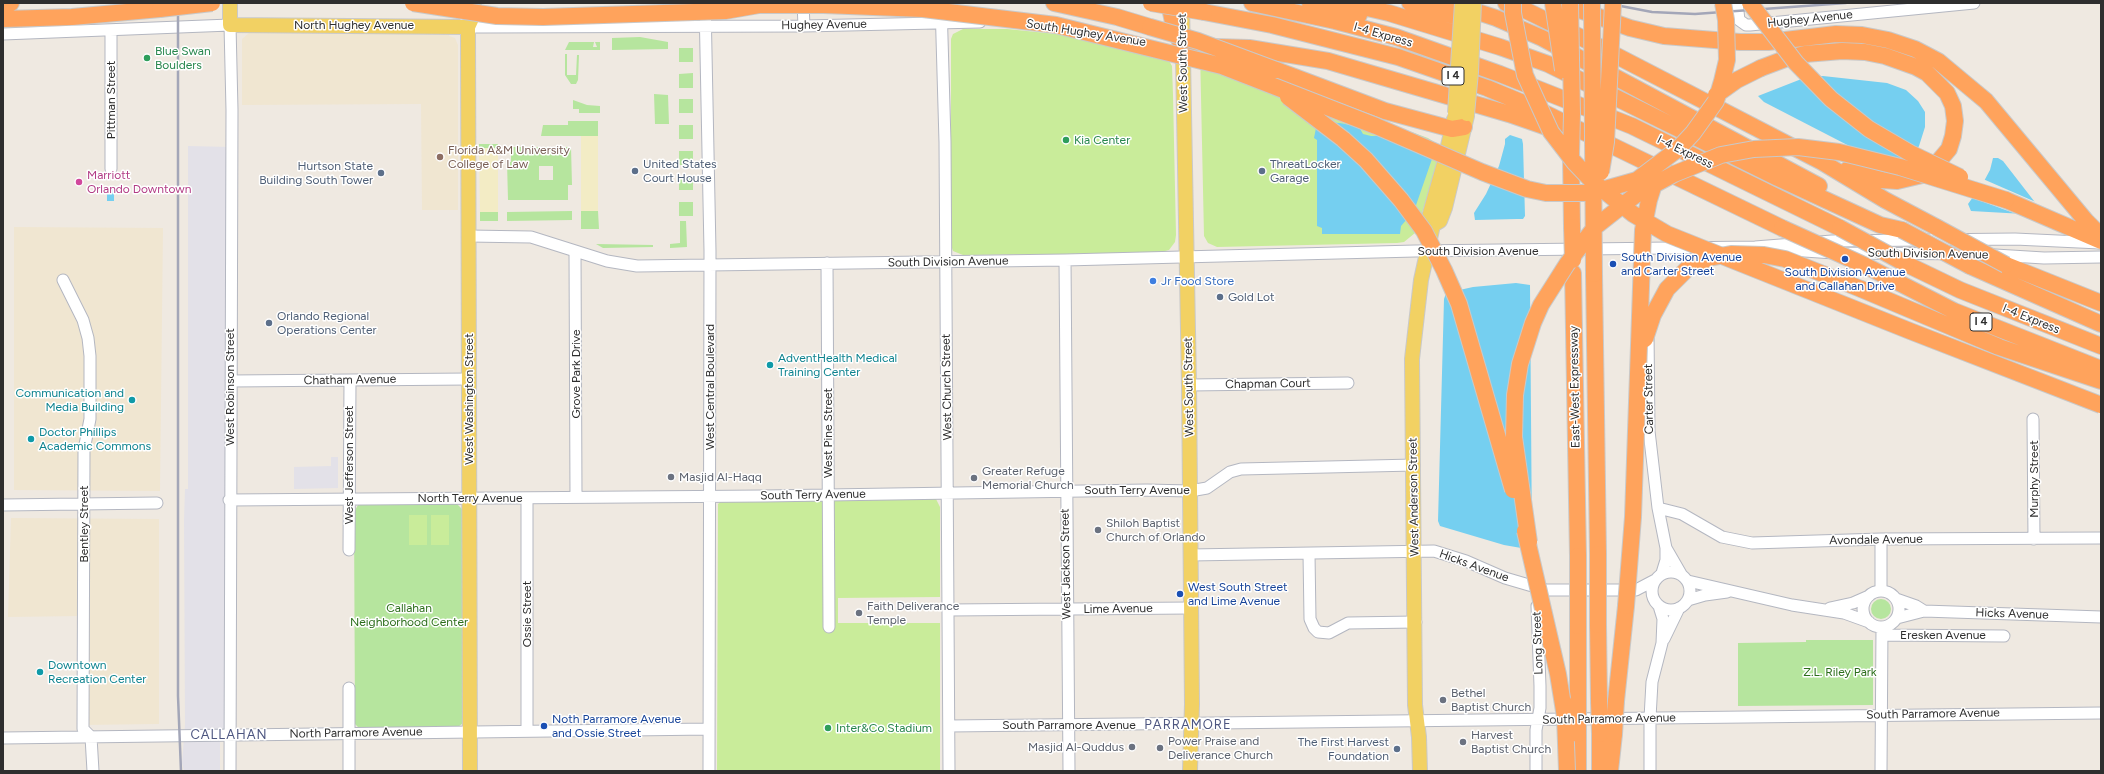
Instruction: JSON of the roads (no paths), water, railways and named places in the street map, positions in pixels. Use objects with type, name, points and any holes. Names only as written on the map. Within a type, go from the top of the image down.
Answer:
[{"type":"highway","points":[[3,3],[11,3]]},
{"type":"highway","points":[[3,19],[72,17],[212,3]]},
{"type":"highway","points":[[413,3],[497,16],[543,17],[725,11],[752,4],[923,9],[1056,26],[1274,78],[1385,111],[1460,121]]},
{"type":"highway","points":[[1054,3],[1117,17],[1198,41],[1376,126],[1482,172],[1527,189],[1546,193],[1591,193],[1619,187],[1636,180],[1652,170],[1678,149],[1716,101],[1727,60],[1726,20],[1723,3]]},
{"type":"highway","name":"I 4","points":[[1148,3],[1272,25],[1398,58],[1487,88],[1541,111],[1686,183],[1866,266],[1954,311],[2101,369]]},
{"type":"highway","points":[[1169,3],[1174,27],[1182,46],[1249,48],[1328,61],[1510,114],[1576,138],[1686,183]]},
{"type":"highway","name":"I-4 Express","points":[[1252,3],[1335,21],[1396,37],[1450,55],[1632,126],[1840,228],[1906,264],[1960,290],[2101,346]]},
{"type":"highway","points":[[1310,3],[1389,23],[1454,44],[1542,83],[1632,126]]},
{"type":"highway","points":[[1346,3],[1389,13],[1500,47],[1548,64],[1771,175],[1871,218]]},
{"type":"highway","points":[[1410,3],[1465,14]]},
{"type":"highway","points":[[1450,3],[1496,18],[1542,38],[1871,218]]},
{"type":"highway","points":[[1506,3],[1527,11],[1822,162],[1885,200],[2006,265],[2101,303]]},
{"type":"highway","points":[[1513,3],[1513,13],[1525,75],[1551,132],[1574,162],[1592,181],[1633,214],[1667,234],[2101,405]]},
{"type":"highway","points":[[1553,3],[1561,58],[1572,114]]},
{"type":"highway","points":[[1560,3],[1630,28],[1664,36],[1740,42],[1768,42],[1836,34],[1862,35],[1888,40],[1914,49],[1938,61],[1986,101],[2086,221],[2101,236]]},
{"type":"highway","name":"East-West Expressway","points":[[1570,3],[1572,227],[1578,556],[1578,771]]},
{"type":"highway","name":"East-West Expressway","points":[[1592,3],[1599,701],[1607,734],[1600,771]]},
{"type":"highway","points":[[1594,228],[1606,142],[1613,3]]},
{"type":"highway","points":[[1750,3],[1796,63],[1831,99],[1869,129],[1910,153],[2006,200],[2101,242]]},
{"type":"highway","points":[[1610,771],[1607,734],[1616,701],[1626,606],[1633,517],[1643,230],[1649,200],[1657,176],[1680,132],[1695,114],[1722,90],[1761,68],[1785,59],[1805,54],[1842,51],[1865,52],[1885,56],[1916,67],[1928,74],[1947,93],[1953,106],[1955,121],[1953,136],[1949,149],[1941,160],[1922,175],[1897,181],[1882,180],[1822,162]]},
{"type":"highway","points":[[1274,78],[1366,160],[1402,200],[1424,231],[1459,304],[1529,542],[1558,674],[1565,716],[1567,771]]},
{"type":"highway","points":[[1529,542],[1514,437],[1515,395],[1520,364],[1533,323],[1541,306],[1567,264],[1595,228],[1636,194],[1674,174],[1721,156],[1754,149],[1798,148],[1839,152],[1900,167],[2006,200]]},
{"type":"highway","name":"I-4 Express","points":[[1871,218],[1902,230],[1970,266],[2100,323]]},
{"type":"highway","points":[[1639,366],[1647,331],[1667,290],[1687,269],[1709,258],[1731,254],[1764,254],[1785,258],[1999,347],[2101,381]]},
{"type":"main road","name":"West Robinson Street","points":[[230,3],[230,26]]},
{"type":"main road","name":"West Washington Street","points":[[470,771],[468,27],[474,14],[474,3]]},
{"type":"main road","name":"West South Street","points":[[1182,3],[1185,256],[1189,384],[1191,608],[1190,771]]},
{"type":"main road","name":"West Anderson Street","points":[[1420,771],[1415,705],[1416,622],[1412,359],[1421,280],[1433,225],[1429,217],[1460,121],[1465,14],[1474,3]]},
{"type":"main road","name":"North Hughey Avenue","points":[[230,26],[468,27]]},
{"type":"street","name":"West Washington Street","points":[[463,3],[463,14],[468,27]]},
{"type":"street","name":"West Central Boulevard","points":[[705,3],[710,264],[709,771]]},
{"type":"street","points":[[803,3],[804,26]]},
{"type":"street","name":"West Church Street","points":[[941,3],[948,494],[949,771]]},
{"type":"street","name":"Hughey Avenue","points":[[1737,3],[1738,17],[1743,23],[1750,25],[1945,4],[1974,3]]},
{"type":"street","name":"Hughey Avenue","points":[[705,26],[804,26],[942,23]]},
{"type":"street","name":"South Hughey Avenue","points":[[942,23],[1037,23],[1134,42],[1182,46]]},
{"type":"street","name":"North Hughey Avenue","points":[[3,34],[230,26]]},
{"type":"street","name":"West Robinson Street","points":[[230,26],[232,46],[230,771]]},
{"type":"street","name":"North Hughey Avenue","points":[[468,27],[705,26]]},
{"type":"street","name":"Pittman Street","points":[[111,30],[111,169]]},
{"type":"street","name":"South Division Avenue","points":[[469,236],[530,237],[621,264],[637,266],[1065,260],[1200,255],[1427,251],[1755,247],[1832,241],[1975,239],[2101,242]]},
{"type":"street","name":"South Division Avenue","points":[[1755,247],[1834,253],[1980,254],[2044,258],[2101,257]]},
{"type":"street","name":"Carter Street","points":[[1648,249],[1650,431],[1658,508],[1666,548],[1666,560],[1658,577]]},
{"type":"street","name":"Grove Park Drive","points":[[575,251],[576,497]]},
{"type":"street","name":"West Jackson Street","points":[[1065,260],[1069,771]]},
{"type":"street","name":"West Pine Street","points":[[827,263],[829,627]]},
{"type":"street","name":"Bentley Street","points":[[63,280],[83,320],[88,338],[90,356],[90,420],[84,450],[83,729],[91,737],[93,771]]},
{"type":"street","name":"Chatham Avenue","points":[[231,382],[469,379]]},
{"type":"street","name":"West Jefferson Street","points":[[349,550],[350,380]]},
{"type":"street","name":"Chapman Court","points":[[1189,384],[1348,383]]},
{"type":"street","name":"Murphy Street","points":[[2033,419],[2034,539]]},
{"type":"street","name":"South Terry Avenue","points":[[710,496],[948,494],[1066,491],[1190,491],[1207,488],[1230,472],[1241,469],[1414,464]]},
{"type":"street","name":"North Terry Avenue","points":[[230,500],[710,496]]},
{"type":"street","name":"Ossie Street","points":[[527,498],[527,731]]},
{"type":"street","points":[[3,505],[157,503]]},
{"type":"street","name":"Avondale Avenue","points":[[1658,508],[1682,514],[1708,531],[1735,541],[1752,543],[2101,538]]},
{"type":"street","points":[[1881,540],[1881,591]]},
{"type":"street","name":"Carter Street","points":[[1666,548],[1685,578]]},
{"type":"street","name":"Hicks Avenue","points":[[1190,555],[1434,551],[1535,588],[1561,591],[1636,590],[1658,577]]},
{"type":"street","points":[[1309,554],[1310,615],[1314,628],[1324,633],[1334,631],[1342,624],[1348,623],[1416,622]]},
{"type":"street","points":[[1662,643],[1663,619],[1652,590],[1658,577],[1674,571],[1685,578],[1729,592],[1749,594],[1792,605],[1825,609],[1860,618],[1882,631]]},
{"type":"street","points":[[1685,578],[1690,592],[1688,600]]},
{"type":"street","name":"Long Street","points":[[1535,588],[1540,686],[1536,771]]},
{"type":"street","name":"Hicks Avenue","points":[[1636,590],[1657,603]]},
{"type":"street","points":[[1825,609],[1853,603],[1881,591],[1889,593],[1896,599],[1899,609],[1897,618],[1882,631],[1881,771]]},
{"type":"street","points":[[1650,771],[1652,682],[1662,643],[1679,608],[1688,600],[1705,595],[1729,592]]},
{"type":"street","points":[[1869,596],[1864,603],[1863,611],[1869,622]]},
{"type":"street","name":"Hicks Avenue","points":[[1896,599],[1916,606],[1924,611]]},
{"type":"street","points":[[1657,603],[1670,610],[1679,608]]},
{"type":"street","name":"Lime Avenue","points":[[949,610],[1191,608]]},
{"type":"street","name":"Hicks Avenue","points":[[1897,618],[1924,611],[2101,617]]},
{"type":"street","name":"Eresken Avenue","points":[[1882,631],[2004,636]]},
{"type":"street","points":[[349,688],[350,771]]},
{"type":"street","name":"South Parramore Avenue","points":[[949,726],[1881,716],[2101,712]]},
{"type":"street","name":"North Parramore Avenue","points":[[3,738],[709,729]]},
{"type":"water","points":[[1823,76],[1887,83],[1906,90],[1918,101],[1925,112],[1925,127],[1919,146],[1907,165],[1857,150],[1764,102],[1758,96],[1804,78]]},
{"type":"water","points":[[1323,122],[1340,123],[1359,127],[1363,134],[1371,136],[1386,136],[1428,153],[1432,159],[1414,211],[1401,226],[1400,234],[1322,234],[1322,228],[1317,226],[1317,140],[1314,138],[1316,128]]},
{"type":"water","points":[[1510,135],[1522,139],[1523,144],[1525,216],[1523,219],[1475,220],[1474,213],[1486,194],[1499,166],[1505,139]]},
{"type":"water","points":[[1993,158],[1998,158],[2003,161],[2037,206],[2024,214],[1971,211],[1968,204],[1983,183],[1990,170]]},
{"type":"water","points":[[107,187],[114,187],[114,201],[107,201]]},
{"type":"water","points":[[1516,283],[1530,285],[1532,544],[1527,549],[1504,545],[1440,526],[1438,521],[1444,299],[1446,293],[1473,287]]},
{"type":"railway","points":[[178,3],[178,696],[181,771]]},
{"type":"railway","points":[[1605,3],[1652,12],[1695,14],[1846,3]]},
{"type":"place","name":"Blue Swan Boulders","points":[[147,58]]},
{"type":"place","name":"Kia Center","points":[[1066,140]]},
{"type":"place","name":"Florida A&M University College of Law","points":[[440,157]]},
{"type":"place","name":"United States Court House","points":[[635,171]]},
{"type":"place","name":"ThreatLocker Garage","points":[[1262,171]]},
{"type":"place","name":"Hurtson State Building South Tower","points":[[381,173]]},
{"type":"place","name":"Marriott Orlando Downtown","points":[[79,182]]},
{"type":"place","name":"South Division Avenue and Callahan Drive","points":[[1845,259]]},
{"type":"place","name":"South Division Avenue and Carter Street","points":[[1613,264]]},
{"type":"place","name":"Jr Food Store","points":[[1153,281]]},
{"type":"place","name":"Gold Lot","points":[[1220,297]]},
{"type":"place","name":"Orlando Regional Operations Center","points":[[269,323]]},
{"type":"place","name":"AdventHealth Medical Training Center","points":[[770,365]]},
{"type":"place","name":"Communication and Media Building","points":[[132,400]]},
{"type":"place","name":"Doctor Phillips Academic Commons","points":[[31,439]]},
{"type":"place","name":"Masjid Al-Haqq","points":[[671,477]]},
{"type":"place","name":"Greater Refuge Memorial Church","points":[[974,478]]},
{"type":"place","name":"Shiloh Baptist Church of Orlando","points":[[1098,530]]},
{"type":"place","name":"West South Street and Lime Avenue","points":[[1180,594]]},
{"type":"place","name":"Faith Deliverance Temple","points":[[859,613]]},
{"type":"place","name":"Downtown Recreation Center","points":[[40,672]]},
{"type":"place","name":"Bethel Baptist Church","points":[[1443,700]]},
{"type":"place","name":"Noth Parramore Avenue and Ossie Street","points":[[544,726]]},
{"type":"place","name":"Inter&Co Stadium","points":[[828,728]]},
{"type":"place","name":"Harvest Baptist Church","points":[[1463,742]]},
{"type":"place","name":"Masjid Al-Quddus","points":[[1132,747]]},
{"type":"place","name":"Power Praise and Deliverance Church","points":[[1160,748]]},
{"type":"place","name":"The First Harvest Foundation","points":[[1397,749]]},
{"type":"district","name":"PARRAMORE","points":[[1188,725]]},
{"type":"district","name":"CALLAHAN","points":[[229,735]]},
{"type":"park label","name":"Callahan Neighborhood Center","points":[[409,615]]},
{"type":"park label","name":"Z.L. Riley Park","points":[[1840,672]]}]
